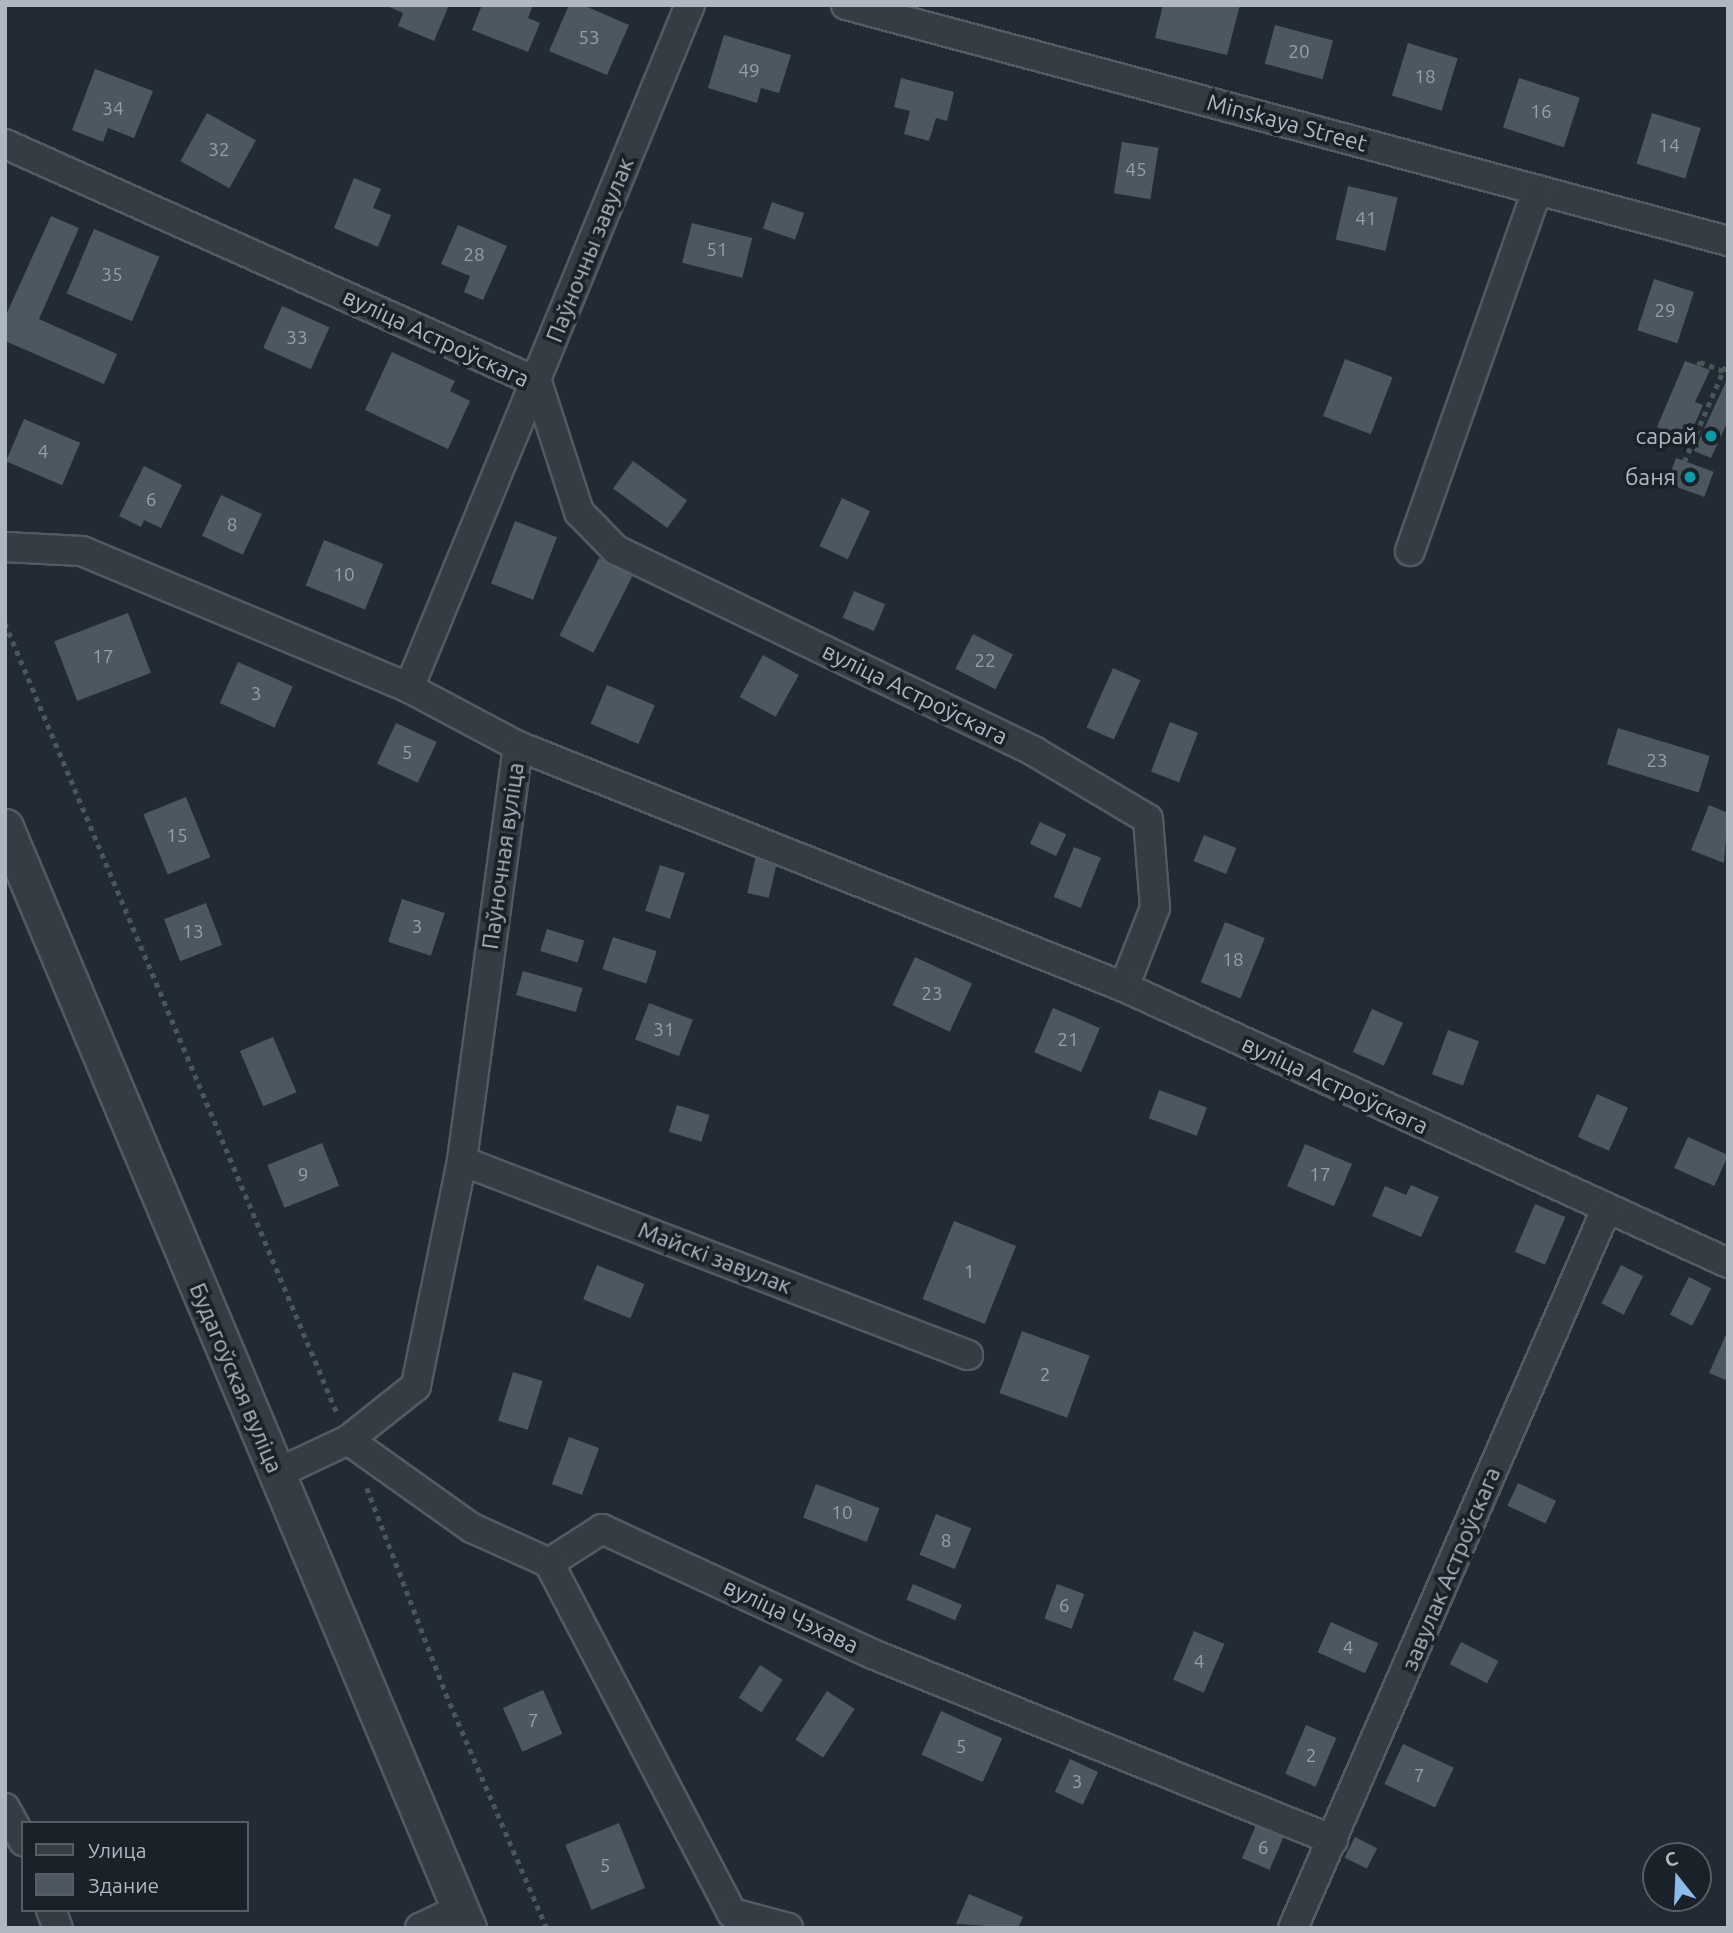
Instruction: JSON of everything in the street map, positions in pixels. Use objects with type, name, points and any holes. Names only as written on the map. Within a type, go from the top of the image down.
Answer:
[{"type":"street","name":"Паўночны завулак","points":[[409,688],[690,5]]},
{"type":"street","name":"Minskaya Street","points":[[846,5],[1728,241]]},
{"type":"street","name":"вуліца Астроўскага","points":[[5,144],[537,382],[579,512],[616,550],[1035,752],[1148,819],[1155,908],[1124,987],[1728,1264]]},
{"type":"street","points":[[1410,551],[1537,190]]},
{"type":"street","name":"Паўночная вуліца","points":[[5,547],[82,551],[409,688],[518,746],[462,1161],[416,1386],[348,1440]]},
{"type":"street","points":[[518,746],[1124,987]]},
{"type":"street","name":"Будагоўская вуліца","points":[[5,828],[464,1919]]},
{"type":"street","name":"Майскі завулак","points":[[462,1161],[968,1355]]},
{"type":"street","name":"завулак Астроўскага","points":[[1293,1928],[1606,1210]]},
{"type":"street","points":[[276,1474],[348,1440],[472,1528],[549,1563],[732,1913],[788,1928]]},
{"type":"street","name":"вуліца Чэхава","points":[[549,1563],[602,1530],[875,1654],[1333,1840]]},
{"type":"street","points":[[5,1808],[21,1837]]},
{"type":"street","points":[[420,1928],[464,1919]]},
{"type":"path","points":[[1684,461],[1728,361]]},
{"type":"path","points":[[1698,365],[1700,362],[1723,371]]},
{"type":"path","points":[[5,623],[348,1440],[446,1694],[547,1928]]},
{"type":"building","points":[[385,5],[449,5],[434,41],[398,26],[403,13]]},
{"type":"building","points":[[482,5],[533,5],[528,18],[540,23],[528,52],[472,30]]},
{"type":"building","points":[[569,5],[583,5],[629,25],[607,75],[549,51]]},
{"type":"building","points":[[1163,5],[1240,5],[1227,55],[1155,38]]},
{"type":"building","points":[[1275,25],[1333,41],[1323,79],[1265,64]]},
{"type":"building","points":[[724,35],[791,55],[779,93],[761,88],[757,103],[708,88]]},
{"type":"building","points":[[1408,43],[1458,58],[1442,111],[1392,96]]},
{"type":"building","points":[[95,69],[153,91],[134,138],[108,128],[103,142],[72,130]]},
{"type":"building","points":[[901,78],[954,92],[947,121],[936,118],[929,141],[904,134],[910,111],[894,107]]},
{"type":"building","points":[[1519,78],[1580,98],[1564,147],[1503,127]]},
{"type":"building","points":[[207,113],[256,140],[229,188],[180,161]]},
{"type":"building","points":[[1652,113],[1701,128],[1685,179],[1637,164]]},
{"type":"building","points":[[1122,142],[1159,148],[1150,199],[1114,193]]},
{"type":"building","points":[[354,178],[381,189],[373,208],[391,215],[378,247],[334,228]]},
{"type":"building","points":[[1348,186],[1398,197],[1385,251],[1336,240]]},
{"type":"building","points":[[772,202],[804,213],[795,240],[763,228]]},
{"type":"building","points":[[51,216],[79,228],[39,319],[117,354],[104,384],[5,341],[5,317]]},
{"type":"building","points":[[692,223],[752,238],[742,278],[682,263]]},
{"type":"building","points":[[458,225],[507,246],[483,300],[464,292],[470,276],[441,264]]},
{"type":"building","points":[[94,229],[159,257],[132,321],[67,293]]},
{"type":"building","points":[[1654,279],[1694,292],[1677,343],[1637,330]]},
{"type":"building","points":[[282,306],[330,327],[311,369],[263,348]]},
{"type":"building","points":[[392,352],[455,381],[450,391],[470,401],[448,449],[365,410]]},
{"type":"building","points":[[1345,359],[1393,377],[1371,434],[1323,416]]},
{"type":"building","points":[[1685,361],[1710,370],[1695,402],[1703,405],[1688,439],[1657,427]]},
{"type":"building","name":"сарай","points":[[1728,377],[1728,421],[1711,458],[1694,451]]},
{"type":"building","points":[[24,419],[80,443],[62,485],[6,461]]},
{"type":"building","name":"баня","points":[[1676,458],[1714,472],[1704,497],[1667,483]]},
{"type":"building","points":[[633,461],[687,500],[667,528],[613,489]]},
{"type":"building","points":[[144,466],[182,485],[161,528],[144,520],[141,527],[119,516]]},
{"type":"building","points":[[221,495],[262,514],[243,555],[202,536]]},
{"type":"building","points":[[842,498],[870,511],[848,559],[820,546]]},
{"type":"building","points":[[515,521],[557,537],[533,600],[491,584]]},
{"type":"building","points":[[324,540],[383,564],[365,609],[306,585]]},
{"type":"building","points":[[599,558],[633,575],[593,653],[560,636]]},
{"type":"building","points":[[854,591],[885,604],[874,631],[843,618]]},
{"type":"building","points":[[128,613],[151,673],[77,701],[54,641]]},
{"type":"building","points":[[973,634],[1013,654],[995,689],[955,669]]},
{"type":"building","points":[[763,655],[799,675],[776,717],[740,697]]},
{"type":"building","points":[[238,662],[293,686],[275,728],[220,703]]},
{"type":"building","points":[[1113,668],[1140,680],[1114,740],[1087,727]]},
{"type":"building","points":[[607,685],[655,705],[638,744],[591,724]]},
{"type":"building","points":[[1170,722],[1198,733],[1179,782],[1151,771]]},
{"type":"building","points":[[396,723],[437,742],[418,783],[377,764]]},
{"type":"building","points":[[1618,728],[1710,756],[1699,792],[1607,764]]},
{"type":"building","points":[[186,797],[210,857],[168,874],[143,814]]},
{"type":"building","points":[[1709,805],[1728,813],[1724,863],[1691,850]]},
{"type":"building","points":[[1040,822],[1066,834],[1056,856],[1030,844]]},
{"type":"building","points":[[1204,835],[1236,848],[1226,874],[1194,861]]},
{"type":"building","points":[[1074,847],[1101,858],[1081,908],[1054,897]]},
{"type":"building","points":[[757,851],[778,856],[769,898],[747,893]]},
{"type":"building","points":[[660,865],[685,873],[670,919],[645,911]]},
{"type":"building","points":[[402,899],[445,913],[431,956],[388,942]]},
{"type":"building","points":[[206,903],[222,945],[180,961],[164,919]]},
{"type":"building","points":[[1225,922],[1265,938],[1241,998],[1201,982]]},
{"type":"building","points":[[547,929],[584,940],[578,962],[540,951]]},
{"type":"building","points":[[613,937],[657,951],[646,984],[602,969]]},
{"type":"building","points":[[915,957],[972,984],[950,1032],[893,1005]]},
{"type":"building","points":[[523,971],[583,988],[576,1012],[516,995]]},
{"type":"building","points":[[649,1003],[693,1020],[679,1056],[635,1039]]},
{"type":"building","points":[[1053,1008],[1100,1028],[1081,1072],[1034,1052]]},
{"type":"building","points":[[1372,1009],[1403,1023],[1384,1066],[1353,1052]]},
{"type":"building","points":[[1448,1030],[1479,1041],[1463,1085],[1432,1074]]},
{"type":"building","points":[[273,1037],[296,1092],[263,1106],[240,1051]]},
{"type":"building","points":[[1159,1090],[1207,1107],[1197,1136],[1149,1118]]},
{"type":"building","points":[[1597,1094],[1628,1108],[1609,1151],[1578,1137]]},
{"type":"building","points":[[677,1105],[710,1115],[701,1142],[669,1132]]},
{"type":"building","points":[[1688,1137],[1728,1155],[1714,1186],[1674,1168]]},
{"type":"building","points":[[322,1143],[339,1186],[285,1208],[267,1165]]},
{"type":"building","points":[[1305,1144],[1352,1164],[1334,1206],[1287,1186]]},
{"type":"building","points":[[1411,1185],[1439,1197],[1421,1237],[1372,1216],[1385,1186],[1406,1195]]},
{"type":"building","points":[[1535,1204],[1565,1217],[1545,1265],[1515,1252]]},
{"type":"building","points":[[954,1221],[1016,1246],[985,1324],[923,1299]]},
{"type":"building","points":[[597,1265],[644,1284],[630,1318],[583,1299]]},
{"type":"building","points":[[1621,1265],[1643,1276],[1624,1315],[1601,1303]]},
{"type":"building","points":[[1689,1277],[1711,1288],[1692,1326],[1670,1314]]},
{"type":"building","points":[[1728,1330],[1728,1381],[1709,1373]]},
{"type":"building","points":[[1022,1331],[1090,1356],[1067,1418],[999,1393]]},
{"type":"building","points":[[513,1372],[543,1381],[528,1430],[498,1421]]},
{"type":"building","points":[[569,1437],[599,1448],[582,1495],[552,1484]]},
{"type":"building","points":[[1518,1483],[1556,1501],[1545,1523],[1507,1506]]},
{"type":"building","points":[[816,1484],[879,1508],[867,1542],[803,1518]]},
{"type":"building","points":[[936,1514],[971,1528],[955,1569],[920,1555]]},
{"type":"building","points":[[913,1584],[962,1605],[955,1620],[906,1600]]},
{"type":"building","points":[[1057,1584],[1084,1594],[1072,1629],[1044,1619]]},
{"type":"building","points":[[1331,1622],[1379,1643],[1365,1673],[1318,1652]]},
{"type":"building","points":[[1194,1631],[1224,1644],[1204,1693],[1173,1680]]},
{"type":"building","points":[[1461,1642],[1498,1661],[1487,1683],[1450,1664]]},
{"type":"building","points":[[760,1665],[783,1680],[761,1712],[739,1698]]},
{"type":"building","points":[[543,1690],[563,1734],[522,1752],[503,1708]]},
{"type":"building","points":[[827,1691],[855,1709],[823,1758],[795,1740]]},
{"type":"building","points":[[941,1711],[1002,1738],[983,1782],[921,1755]]},
{"type":"building","points":[[1306,1725],[1336,1738],[1316,1787],[1285,1774]]},
{"type":"building","points":[[1403,1744],[1454,1768],[1435,1808],[1384,1784]]},
{"type":"building","points":[[1070,1759],[1098,1772],[1083,1805],[1055,1792]]},
{"type":"building","points":[[619,1823],[645,1888],[591,1910],[565,1845]]},
{"type":"building","points":[[1256,1825],[1284,1837],[1270,1870],[1242,1858]]},
{"type":"building","points":[[1355,1837],[1377,1848],[1367,1869],[1345,1857]]},
{"type":"building","points":[[969,1894],[1023,1917],[1018,1928],[956,1924]]},
{"type":"place","name":"сарай","points":[[1711,436]]},
{"type":"place","name":"баня","points":[[1690,477]]}]
